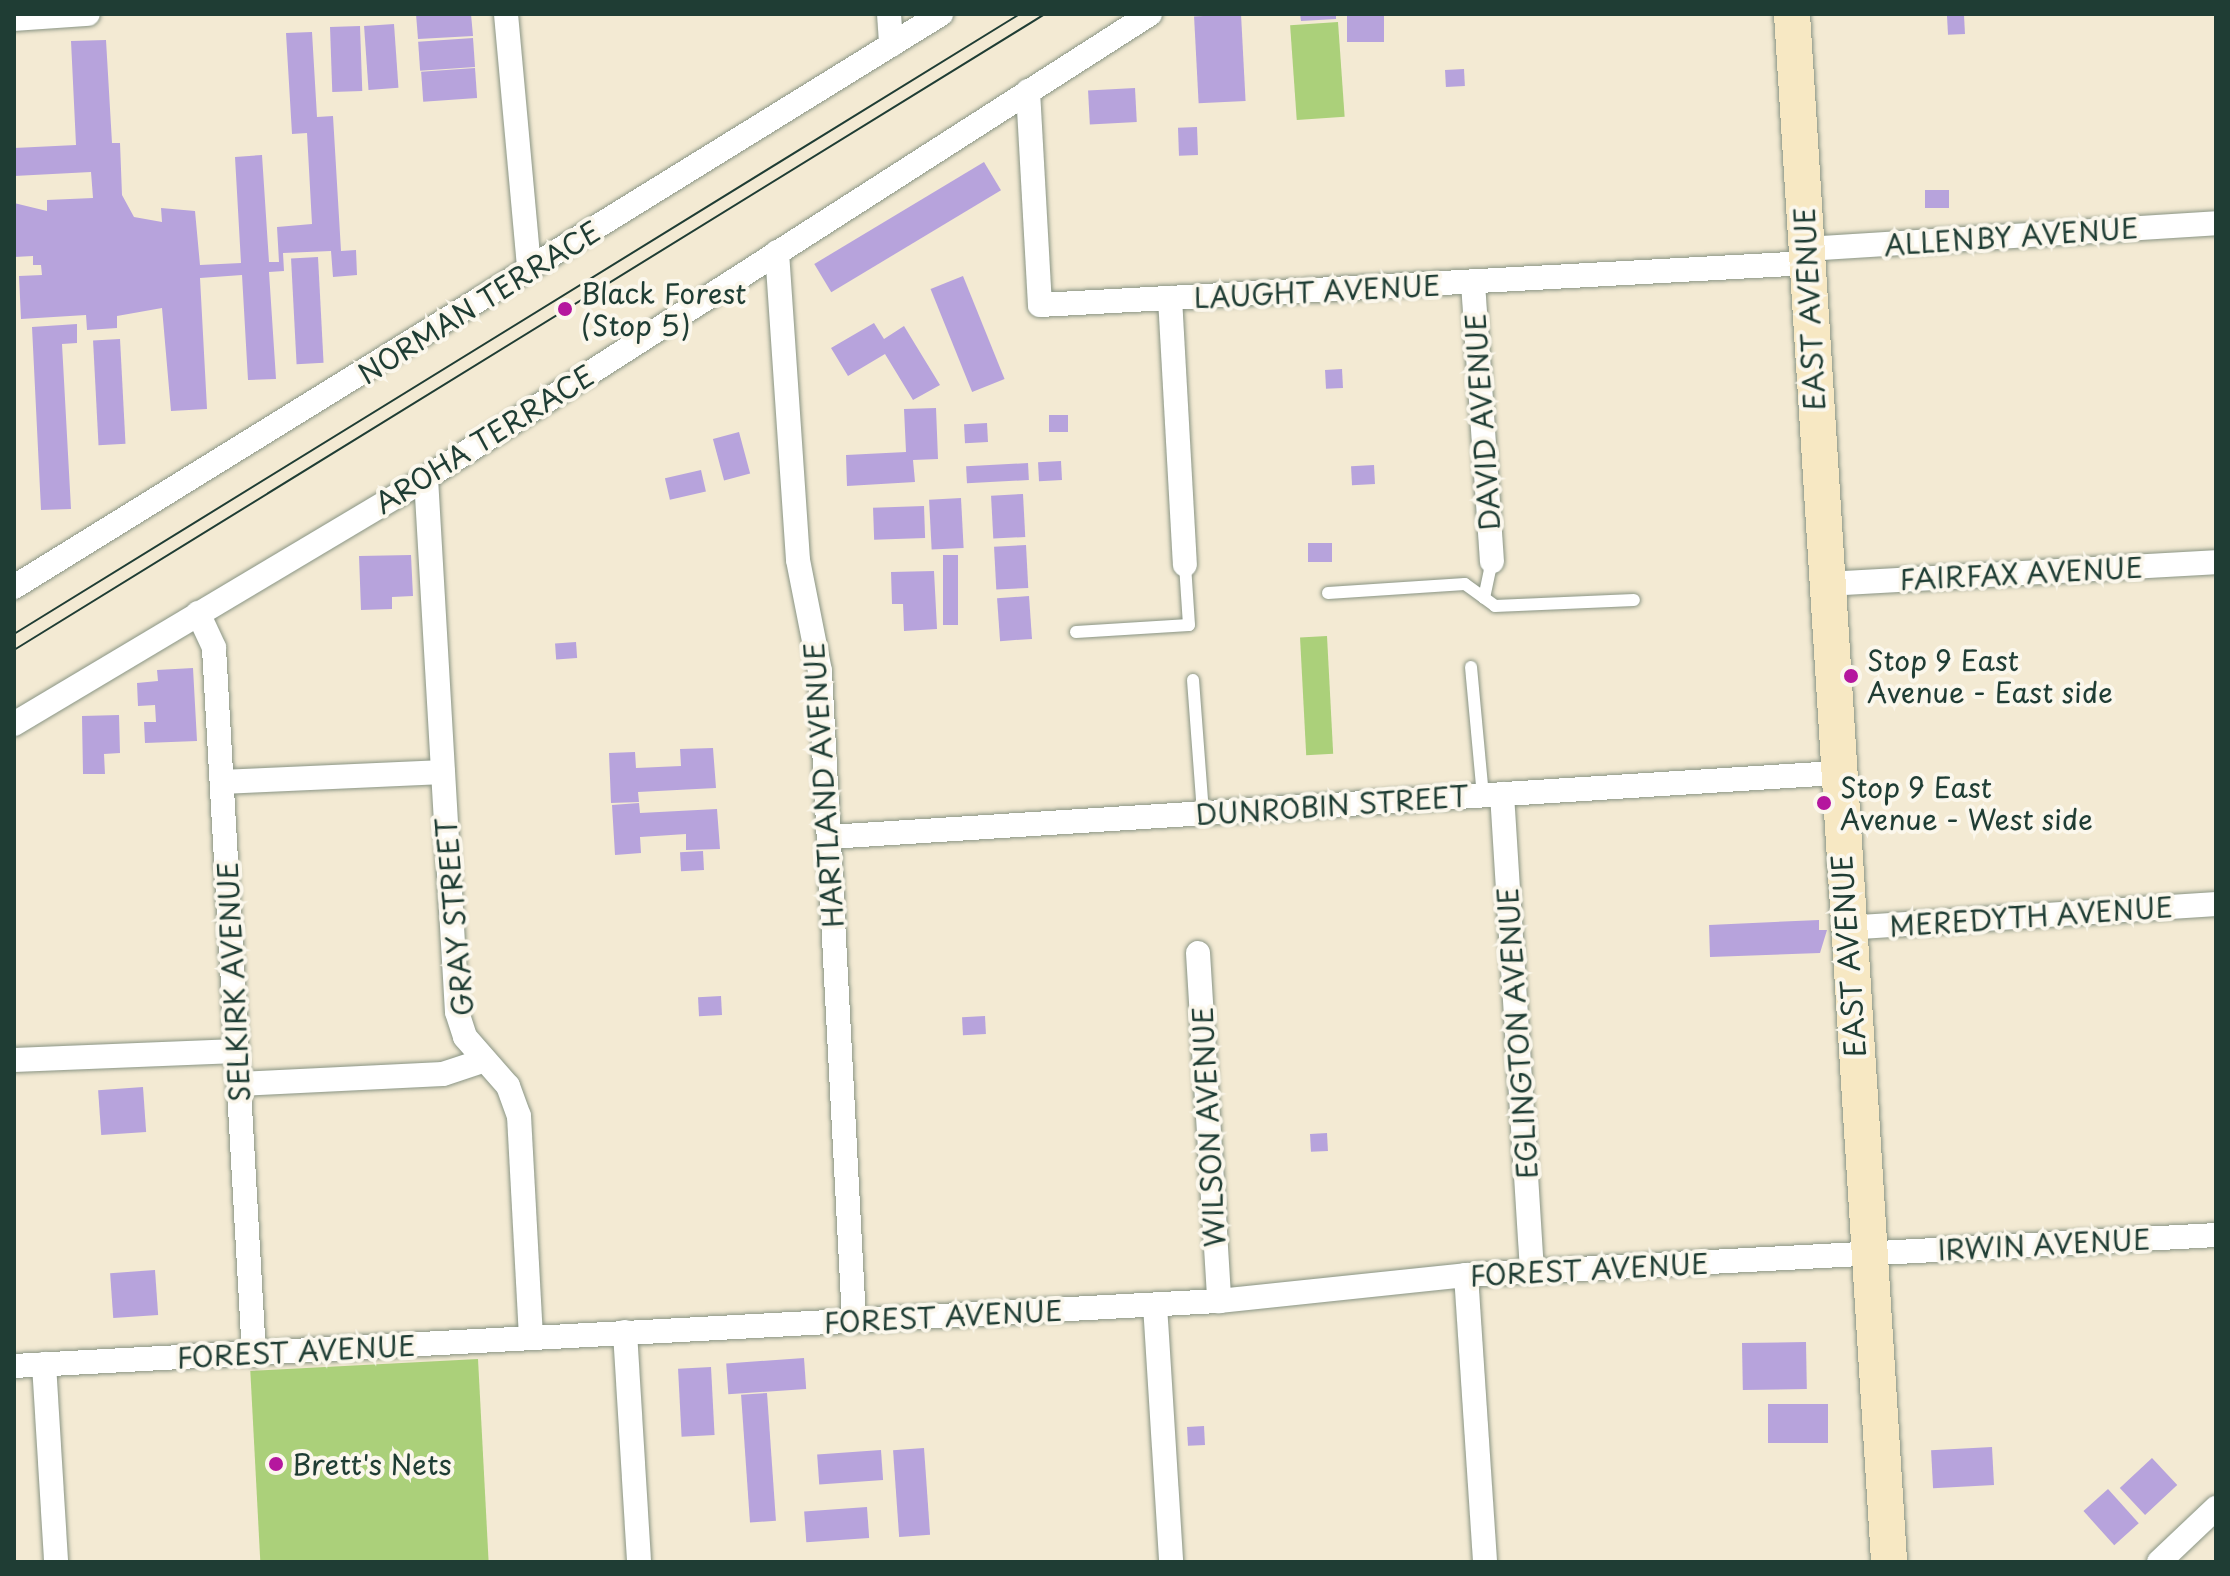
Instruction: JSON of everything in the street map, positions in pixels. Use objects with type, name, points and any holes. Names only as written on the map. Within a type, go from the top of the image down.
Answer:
[{"type":"street","points":[[14,19],[88,14]]},
{"type":"street","points":[[506,14],[529,268]]},
{"type":"street","points":[[889,14],[891,45]]},
{"type":"street","name":"NORMAN TERRACE","points":[[14,587],[941,14]]},
{"type":"street","name":"AROHA TERRACE","points":[[14,724],[426,478],[1150,14]]},
{"type":"street","name":"EAST AVENUE","points":[[1792,14],[1845,928],[1871,1253],[1889,1562]]},
{"type":"street","name":"LAUGHT AVENUE","points":[[1028,91],[1040,305],[1473,283],[1806,256]]},
{"type":"street","name":"ALLENBY AVENUE","points":[[1806,256],[2216,223]]},
{"type":"street","name":"HARTLAND AVENUE","points":[[777,252],[798,560],[820,671],[854,1320]]},
{"type":"street","name":"DAVID AVENUE","points":[[1473,283],[1492,561]]},
{"type":"street","points":[[1170,298],[1185,565]]},
{"type":"street","name":"GRAY STREET","points":[[426,478],[457,1012],[482,1061],[508,1086],[519,1116],[531,1338]]},
{"type":"street","name":"FAIRFAX AVENUE","points":[[1825,584],[2216,562]]},
{"type":"street","name":"SELKIRK AVENUE","points":[[198,613],[214,648],[254,1355]]},
{"type":"street","points":[[222,782],[443,772]]},
{"type":"street","name":"DUNROBIN STREET","points":[[829,837],[1836,773]]},
{"type":"street","name":"EGLINGTON AVENUE","points":[[1492,795],[1532,1272]]},
{"type":"street","name":"MEREDYTH AVENUE","points":[[1845,928],[2216,904]]},
{"type":"street","name":"WILSON AVENUE","points":[[1198,953],[1219,1301]]},
{"type":"street","points":[[14,1060],[237,1051]]},
{"type":"street","points":[[239,1084],[443,1074],[482,1061]]},
{"type":"street","name":"IRWIN AVENUE","points":[[1871,1253],[2216,1235]]},
{"type":"street","name":"FOREST AVENUE","points":[[14,1366],[1155,1305],[1466,1275],[1871,1253]]},
{"type":"street","points":[[1466,1275],[1485,1562]]},
{"type":"street","points":[[1155,1305],[1171,1562]]},
{"type":"street","points":[[625,1332],[639,1562]]},
{"type":"street","points":[[44,1364],[56,1562]]},
{"type":"street","points":[[2159,1562],[2216,1508]]},
{"type":"lane","points":[[1484,598],[1492,561]]},
{"type":"lane","points":[[1076,632],[1189,625],[1185,565]]},
{"type":"lane","points":[[1328,593],[1465,584],[1495,606],[1634,600]]},
{"type":"lane","points":[[1471,667],[1492,795]]},
{"type":"lane","points":[[1193,680],[1203,813]]},
{"type":"green space","points":[[1338,22],[1345,117],[1297,120],[1290,25]]},
{"type":"green space","points":[[1327,636],[1333,754],[1306,755],[1300,637]]},
{"type":"green space","points":[[478,1359],[489,1562],[260,1562],[250,1371]]},
{"type":"building","points":[[416,14],[471,14],[473,36],[418,39]]},
{"type":"building","points":[[1241,14],[1246,101],[1199,103],[1194,16]]},
{"type":"building","points":[[1300,14],[1336,14],[1336,19],[1301,21]]},
{"type":"building","points":[[1347,14],[1384,14],[1384,42],[1347,42]]},
{"type":"building","points":[[1964,15],[1965,34],[1948,35],[1947,16]]},
{"type":"building","points":[[394,24],[398,88],[369,90],[364,26]]},
{"type":"building","points":[[360,26],[362,91],[332,92],[330,27]]},
{"type":"building","points":[[312,32],[317,117],[333,116],[341,251],[356,250],[357,275],[333,277],[331,251],[283,253],[284,271],[269,272],[276,379],[248,380],[242,275],[200,278],[207,409],[171,411],[162,308],[117,316],[117,328],[87,330],[86,315],[21,319],[19,276],[42,275],[41,265],[33,265],[33,256],[14,257],[14,203],[47,211],[47,200],[93,198],[91,172],[14,176],[14,148],[76,145],[71,41],[106,40],[112,143],[120,143],[122,195],[134,217],[162,222],[161,208],[195,211],[200,265],[241,263],[235,157],[262,155],[269,262],[279,262],[277,227],[312,224],[307,133],[292,134],[286,33]]},
{"type":"building","points":[[473,38],[475,67],[420,71],[418,42]]},
{"type":"building","points":[[475,68],[477,98],[423,102],[421,72]]},
{"type":"building","points":[[1464,69],[1465,86],[1446,87],[1445,70]]},
{"type":"building","points":[[1135,88],[1137,122],[1090,124],[1088,90]]},
{"type":"building","points":[[1197,127],[1198,155],[1179,156],[1178,128]]},
{"type":"building","points":[[984,162],[1001,190],[831,292],[814,264]]},
{"type":"building","points":[[1925,190],[1949,190],[1949,208],[1925,208]]},
{"type":"building","points":[[318,257],[324,363],[297,364],[291,258]]},
{"type":"building","points":[[963,276],[1005,379],[972,392],[931,289]]},
{"type":"building","points":[[874,323],[884,339],[904,326],[940,385],[913,400],[885,354],[848,376],[831,348]]},
{"type":"building","points":[[77,324],[77,343],[62,344],[71,509],[41,510],[32,327]]},
{"type":"building","points":[[120,339],[125,444],[99,445],[93,340]]},
{"type":"building","points":[[1342,369],[1343,388],[1326,389],[1325,370]]},
{"type":"building","points":[[936,408],[938,459],[913,460],[915,482],[847,486],[846,455],[906,452],[904,409]]},
{"type":"building","points":[[1049,415],[1068,415],[1068,432],[1049,432]]},
{"type":"building","points":[[987,423],[988,442],[965,443],[964,424]]},
{"type":"building","points":[[739,432],[750,474],[724,481],[713,439]]},
{"type":"building","points":[[1061,461],[1062,480],[1039,481],[1038,462]]},
{"type":"building","points":[[1028,463],[1029,480],[967,483],[966,466]]},
{"type":"building","points":[[1374,465],[1375,484],[1352,485],[1351,466]]},
{"type":"building","points":[[701,470],[706,491],[670,500],[665,478]]},
{"type":"building","points":[[1023,494],[1025,537],[993,539],[991,496]]},
{"type":"building","points":[[961,498],[964,548],[932,550],[929,500]]},
{"type":"building","points":[[924,506],[925,538],[874,540],[873,508]]},
{"type":"building","points":[[1308,543],[1332,543],[1332,562],[1308,562]]},
{"type":"building","points":[[1026,545],[1028,588],[996,590],[994,547]]},
{"type":"building","points":[[411,555],[413,596],[392,597],[392,609],[361,610],[359,556]]},
{"type":"building","points":[[943,555],[958,555],[958,625],[943,625]]},
{"type":"building","points":[[934,571],[937,629],[904,631],[903,604],[892,604],[891,572]]},
{"type":"building","points":[[1029,596],[1032,639],[1000,641],[997,598]]},
{"type":"building","points":[[576,642],[577,658],[556,659],[555,643]]},
{"type":"building","points":[[193,668],[197,741],[145,743],[144,722],[156,722],[155,705],[138,706],[137,683],[158,681],[157,670]]},
{"type":"building","points":[[119,715],[120,753],[104,754],[105,774],[83,774],[82,716]]},
{"type":"building","points":[[713,748],[716,788],[638,792],[639,802],[611,803],[609,753],[635,752],[636,768],[681,766],[680,749]]},
{"type":"building","points":[[639,803],[640,813],[717,809],[720,849],[686,850],[686,834],[640,837],[641,853],[615,855],[612,805]]},
{"type":"building","points":[[703,851],[704,870],[681,871],[680,852]]},
{"type":"building","points":[[1819,920],[1819,930],[1827,930],[1820,953],[1710,957],[1709,925]]},
{"type":"building","points":[[721,996],[722,1015],[699,1016],[698,997]]},
{"type":"building","points":[[985,1016],[986,1034],[963,1035],[962,1017]]},
{"type":"building","points":[[143,1087],[146,1132],[101,1135],[98,1090]]},
{"type":"building","points":[[1327,1133],[1328,1151],[1311,1152],[1310,1134]]},
{"type":"building","points":[[155,1270],[158,1315],[113,1318],[110,1273]]},
{"type":"building","points":[[1806,1342],[1807,1389],[1743,1390],[1742,1343]]},
{"type":"building","points":[[804,1358],[806,1389],[728,1394],[726,1363]]},
{"type":"building","points":[[711,1367],[715,1435],[682,1437],[678,1369]]},
{"type":"building","points":[[767,1393],[776,1521],[750,1523],[741,1395]]},
{"type":"building","points":[[1768,1404],[1828,1404],[1828,1443],[1768,1443]]},
{"type":"building","points":[[1204,1426],[1205,1445],[1188,1446],[1187,1427]]},
{"type":"building","points":[[1992,1447],[1994,1485],[1933,1488],[1931,1450]]},
{"type":"building","points":[[924,1448],[930,1535],[899,1537],[893,1450]]},
{"type":"building","points":[[881,1450],[883,1480],[819,1484],[817,1454]]},
{"type":"building","points":[[2152,1458],[2177,1485],[2145,1515],[2120,1488]]},
{"type":"building","points":[[2108,1489],[2139,1523],[2114,1545],[2083,1511]]},
{"type":"building","points":[[867,1507],[869,1538],[806,1542],[804,1511]]},
{"type":"tram line","points":[[14,634],[1020,14]]},
{"type":"tram line","points":[[14,650],[1045,14]]},
{"type":"place","name":"Black Forest (Stop 5)","points":[[565,309]]},
{"type":"place","name":"Stop 9 East Avenue - East side","points":[[1851,676]]},
{"type":"place","name":"Stop 9 East Avenue - West side","points":[[1824,803]]},
{"type":"place","name":"Brett's Nets","points":[[276,1464]]}]
